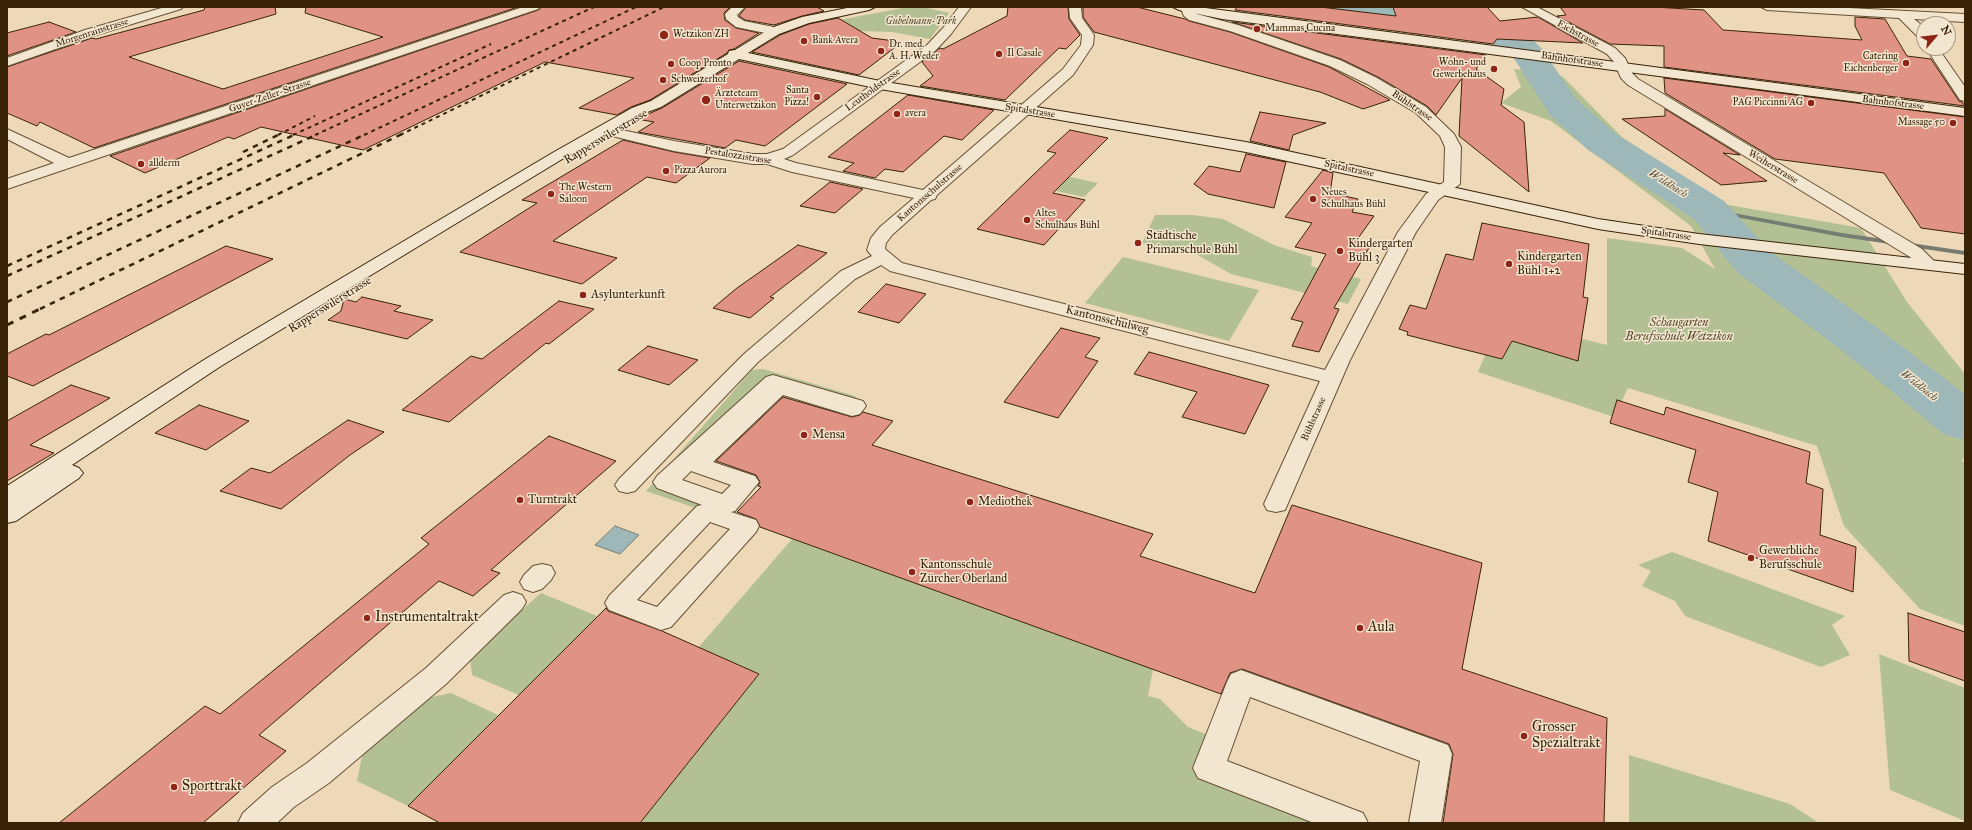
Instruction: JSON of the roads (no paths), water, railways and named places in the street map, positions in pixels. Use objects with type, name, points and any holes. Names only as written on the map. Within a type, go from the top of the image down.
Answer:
[{"type":"street","name":"Morgenrainstrasse","points":[[7,62],[89,33],[177,7]]},
{"type":"street","name":"Guyer-Zeller-Strasse","points":[[7,184],[534,7]]},
{"type":"street","points":[[739,7],[732,14],[732,19],[740,24],[775,31],[806,20],[869,7]]},
{"type":"street","name":"Leutholdstrasse","points":[[769,158],[788,152],[931,48],[947,31],[964,7]]},
{"type":"street","name":"Kantonsschulstrasse","points":[[883,258],[876,250],[877,242],[886,232],[1068,72],[1087,45],[1088,35],[1076,18],[1075,7]]},
{"type":"street","name":"Eichstrasse","points":[[1528,7],[1611,51],[1618,57],[1622,67]]},
{"type":"street","points":[[1767,7],[1965,18]]},
{"type":"street","name":"Bahnhofstrasse","points":[[1183,8],[1965,112]]},
{"type":"street","name":"Bühlstrasse","points":[[1183,8],[1193,17],[1234,28],[1335,63],[1385,88],[1421,110],[1447,134],[1453,147],[1452,184],[1432,197],[1407,232],[1340,360],[1276,504]]},
{"type":"street","points":[[1902,14],[1916,26]]},
{"type":"street","name":"Rapperswilerstrasse","points":[[7,497],[214,362],[327,293],[539,166],[637,111],[656,104],[734,54],[775,31]]},
{"type":"street","name":"Spitalstrasse","points":[[734,54],[880,85],[1246,148],[1370,173],[1442,191],[1591,222],[1699,239],[1764,246],[1922,258],[1965,269]]},
{"type":"street","points":[[1937,56],[1965,97]]},
{"type":"street","name":"Weiherstrasse","points":[[1622,67],[1626,75],[1633,82],[1882,232],[1922,258]]},
{"type":"street","name":"Rapperswilerstrasse","points":[[7,515],[237,362],[475,216],[649,114],[656,104]]},
{"type":"street","points":[[7,133],[68,164]]},
{"type":"street","name":"Pestalozzistrasse","points":[[617,133],[674,146],[753,159],[769,158],[792,167],[928,196]]},
{"type":"street","points":[[628,485],[751,358],[848,275],[863,266],[883,258]]},
{"type":"street","name":"Kantonsschulweg","points":[[883,258],[896,267],[1332,378]]},
{"type":"street","points":[[773,380],[855,406],[852,409],[779,386],[697,465],[747,482],[726,505],[665,482],[773,380]]},
{"type":"street","points":[[706,512],[747,526],[661,620],[618,603],[629,592],[706,512]]},
{"type":"street","points":[[254,823],[283,797],[318,773],[436,676],[513,602]]},
{"type":"street","points":[[1352,823],[1209,768],[1241,682],[1437,754],[1425,823]]},
{"type":"water","points":[[615,526],[639,535],[620,554],[595,545]]},
{"type":"waterway","name":"Wildbach","points":[[1348,7],[1462,26],[1503,37],[1520,46],[1530,56],[1536,68],[1563,107],[1602,142],[1691,197],[1709,210],[1755,263],[1858,338],[1965,422]]},
{"type":"waterway","points":[[1709,210],[1842,235],[1965,253]]},
{"type":"railway","points":[[315,135],[594,7]]},
{"type":"railway","points":[[364,135],[636,7]]},
{"type":"railway","points":[[400,135],[664,7]]},
{"type":"railway","points":[[293,135],[491,44]]},
{"type":"railway","points":[[279,134],[315,116]]},
{"type":"railway","points":[[243,152],[279,134]]},
{"type":"railway","points":[[7,266],[296,134]]},
{"type":"railway","points":[[7,276],[318,134]]},
{"type":"railway","points":[[7,302],[366,134]]},
{"type":"railway","points":[[40,309],[402,134]]},
{"type":"railway","points":[[7,325],[42,308]]},
{"type":"place","name":"Mammas Cucina","points":[[1257,29]]},
{"type":"place","name":"Wetzikon ZH","points":[[664,35]]},
{"type":"place","name":"Bank Avera","points":[[804,41]]},
{"type":"place","name":"Dr. med. A. H. Weder","points":[[881,51]]},
{"type":"place","name":"Il Casale","points":[[999,54]]},
{"type":"place","name":"Catering Eichenberger","points":[[1906,63]]},
{"type":"place","name":"Coop Pronto","points":[[671,64]]},
{"type":"place","name":"Wohn- und Gewerbehaus","points":[[1494,69]]},
{"type":"place","name":"Schweizerhof","points":[[663,80]]},
{"type":"place","name":"Santa Pizza!","points":[[817,97]]},
{"type":"place","name":"Ärzteteam Unterwetzikon","points":[[706,100]]},
{"type":"place","name":"PAG Piccinni AG","points":[[1811,103]]},
{"type":"place","name":"avera","points":[[897,114]]},
{"type":"place","name":"Massage 50","points":[[1953,123]]},
{"type":"place","name":"allderm","points":[[141,164]]},
{"type":"place","name":"Pizza Aurora","points":[[666,171]]},
{"type":"place","name":"The Western Saloon","points":[[551,194]]},
{"type":"place","name":"Neues Schulhaus Bühl","points":[[1313,199]]},
{"type":"place","name":"Altes Schulhaus Bühl","points":[[1027,220]]},
{"type":"place","name":"Städtische Primarschule Bühl","points":[[1138,243]]},
{"type":"place","name":"Kindergarten Bühl 3","points":[[1340,251]]},
{"type":"place","name":"Kindergarten Bühl 1+2","points":[[1509,264]]},
{"type":"place","name":"Asylunterkunft","points":[[583,295]]},
{"type":"place","name":"Mensa","points":[[804,435]]},
{"type":"place","name":"Turntrakt","points":[[520,500]]},
{"type":"place","name":"Mediothek","points":[[970,502]]},
{"type":"place","name":"Gewerbliche Berufsschule","points":[[1751,558]]},
{"type":"place","name":"Kantonsschule Zürcher Oberland","points":[[912,572]]},
{"type":"place","name":"Instrumentaltrakt","points":[[367,618]]},
{"type":"place","name":"Aula","points":[[1360,628]]},
{"type":"place","name":"Grosser Spezialtrakt","points":[[1524,736]]},
{"type":"place","name":"Sporttrakt","points":[[174,787]]},
{"type":"park label","name":"Gubelmann-Park","points":[[921,22]]},
{"type":"park label","name":"Schaugarten Berufsschule Wetzikon","points":[[1679,330]]}]
